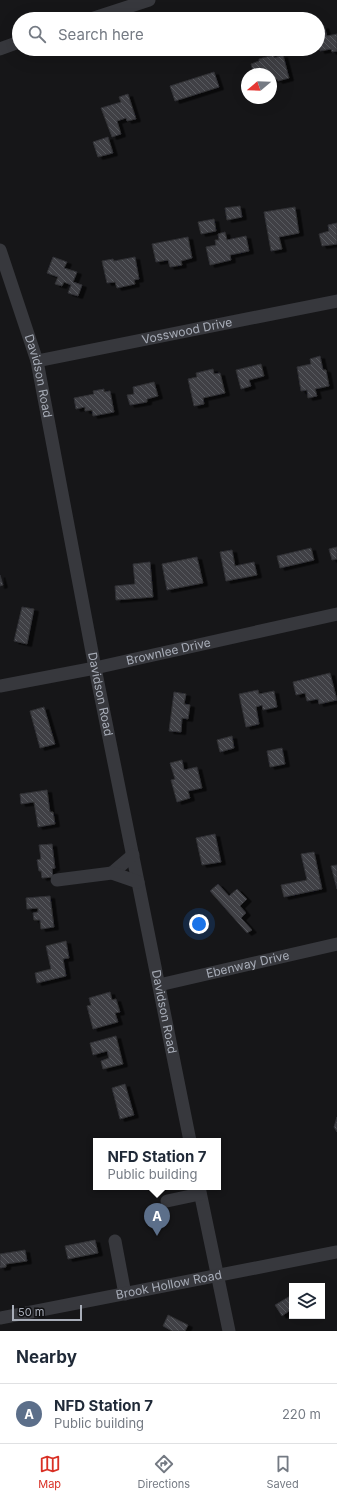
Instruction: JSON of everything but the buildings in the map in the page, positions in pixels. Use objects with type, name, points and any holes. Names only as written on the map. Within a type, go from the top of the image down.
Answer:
[{"type":"street","points":[[112,12],[149,0]]},
{"type":"street","points":[[0,49],[12,45]]},
{"type":"street","name":"Davidson Road","points":[[0,250],[37,361],[95,668],[189,1138]]},
{"type":"street","name":"Vosswood Drive","points":[[37,361],[337,301]]},
{"type":"street","name":"Brownlee Drive","points":[[0,686],[95,668],[337,614]]},
{"type":"street","points":[[112,873],[133,855]]},
{"type":"street","points":[[57,880],[112,873],[138,882]]},
{"type":"street","name":"Ebenway Drive","points":[[159,985],[337,944]]},
{"type":"street","points":[[167,1201],[200,1190],[229,1331]]},
{"type":"street","points":[[115,1241],[125,1294]]},
{"type":"street","name":"Brook Hollow Road","points":[[0,1318],[337,1252]]},
{"type":"place","name":"NFD Station 7","points":[[157,1236]]}]
